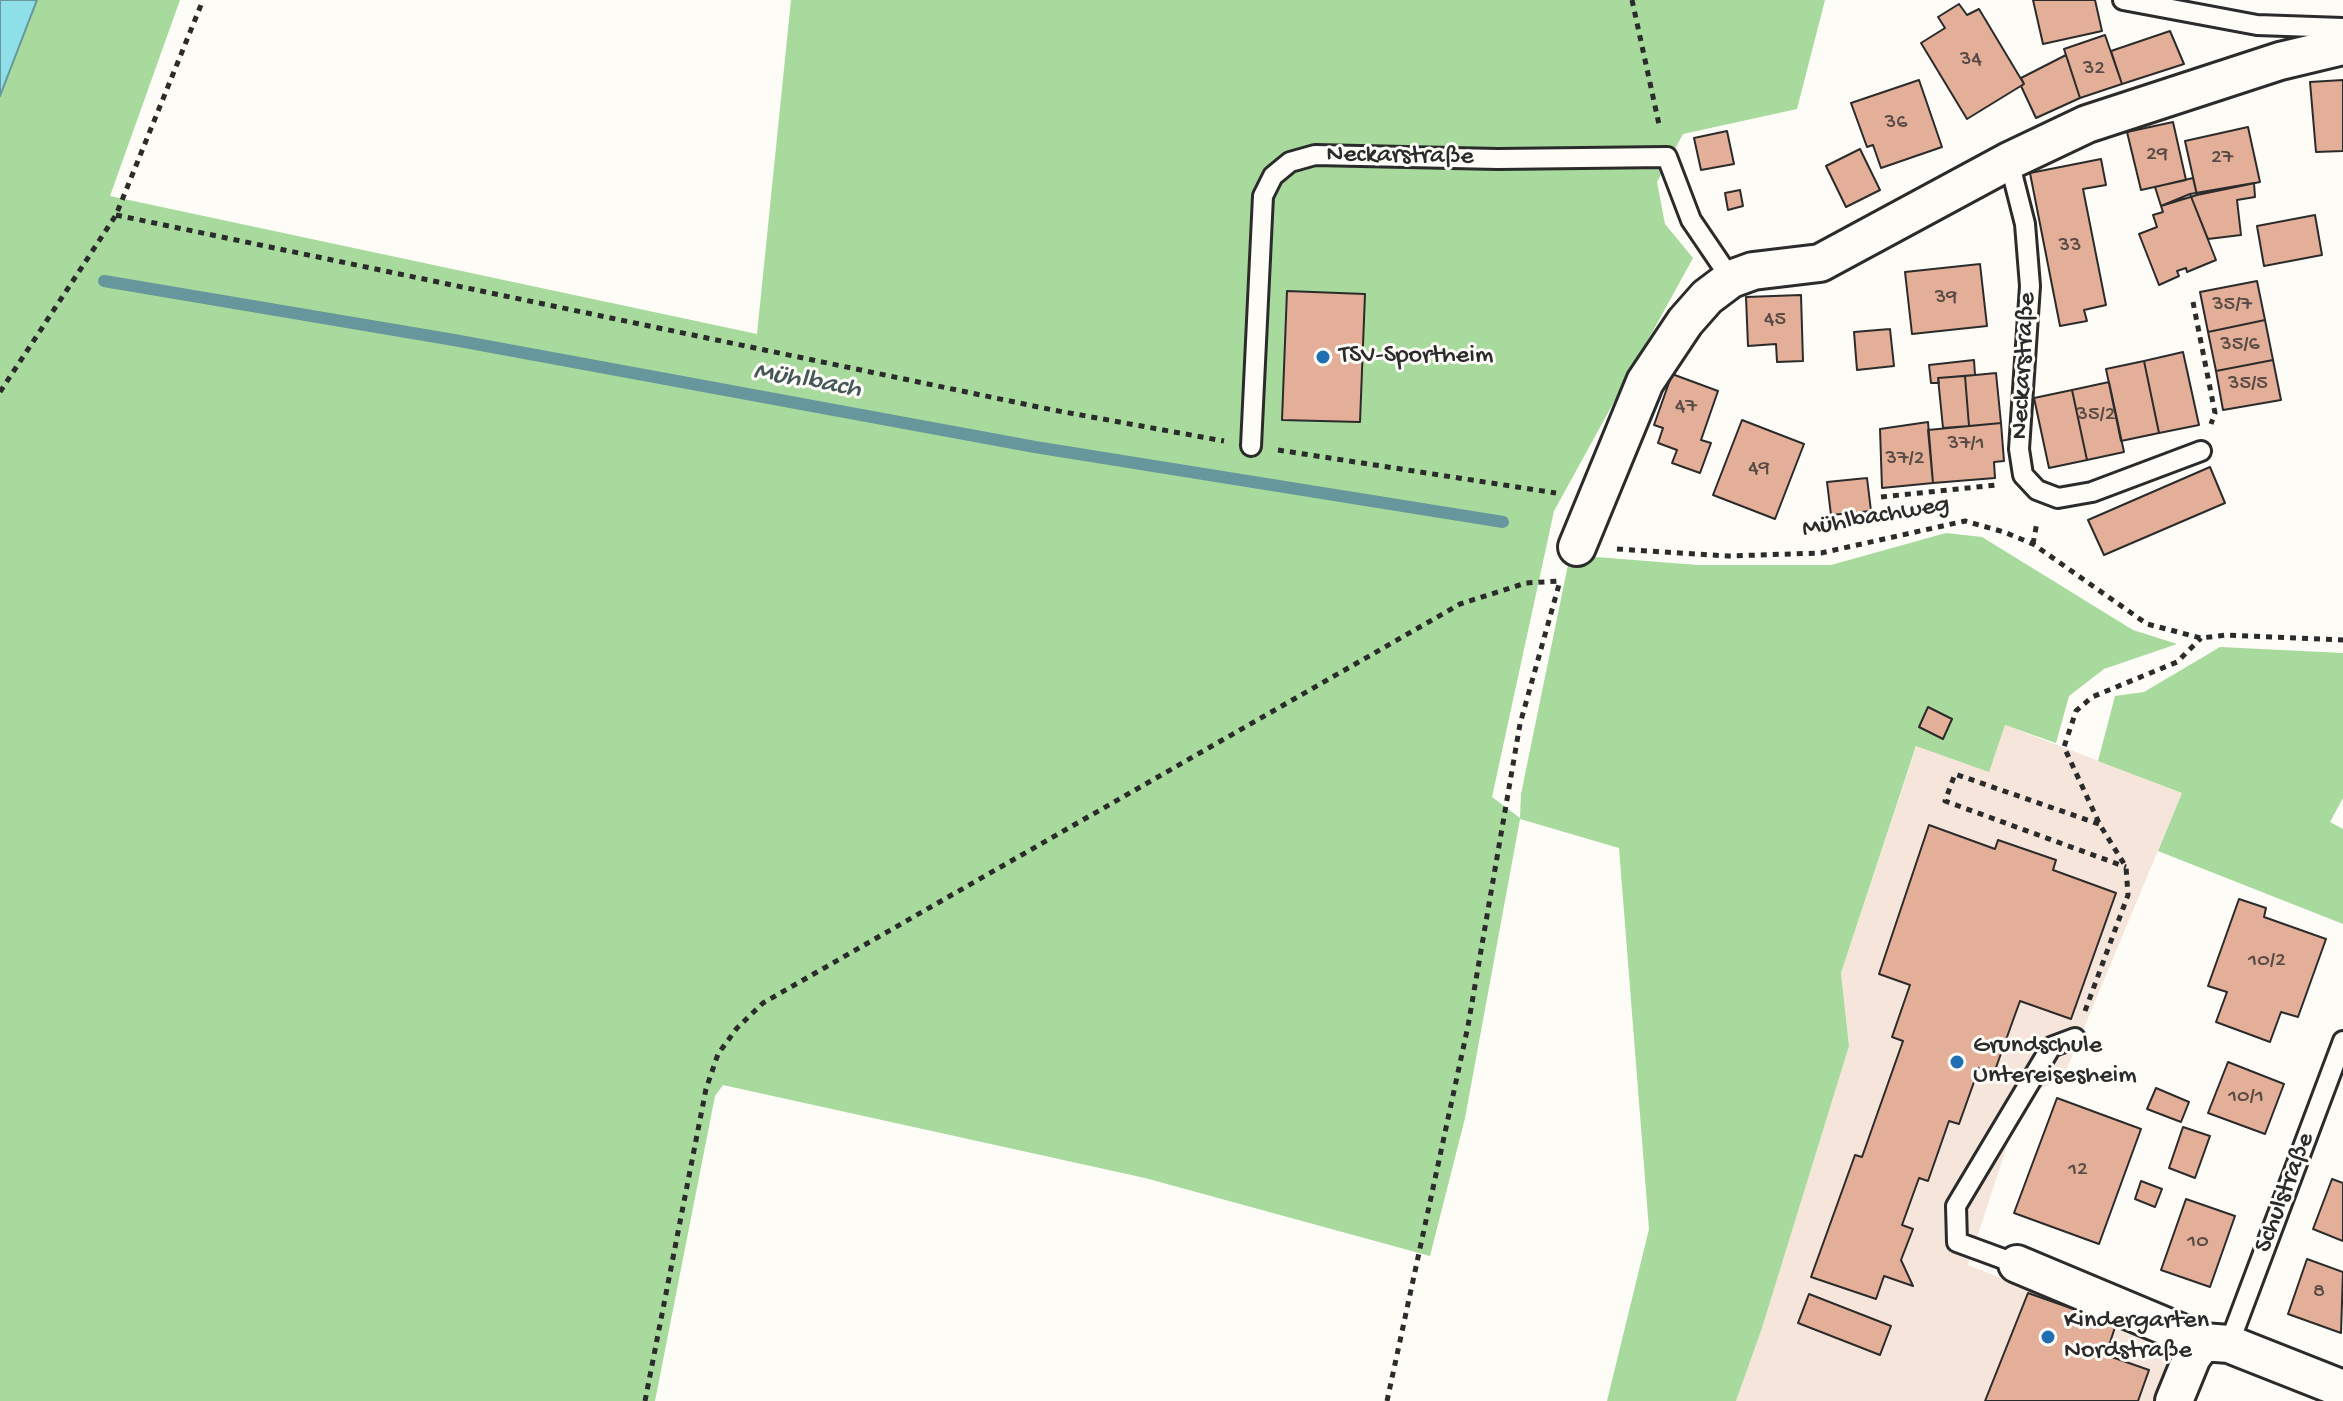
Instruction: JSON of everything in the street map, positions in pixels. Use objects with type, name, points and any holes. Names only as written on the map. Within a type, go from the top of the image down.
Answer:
[{"type":"street","points":[[1577,547],[1645,382],[1685,322],[1707,297],[1731,279],[1753,271],[1820,263],[2009,161],[2087,124],[2280,61],[2343,46]]},
{"type":"street","points":[[2017,1264],[2216,1343],[2343,1389]]},
{"type":"street","points":[[2174,1401],[2192,1357],[2216,1343]]},
{"type":"lane","points":[[2123,0],[2202,8],[2257,25],[2343,28]]},
{"type":"lane","name":"Neckarstraße","points":[[1251,446],[1263,196],[1273,176],[1290,162],[1315,155],[1498,159],[1667,157]]},
{"type":"lane","points":[[1667,157],[1691,220],[1731,279]]},
{"type":"lane","name":"Neckarstraße","points":[[2009,161],[2025,224],[2030,286],[2019,449],[2023,475],[2037,490],[2058,498],[2092,492],[2201,451]]},
{"type":"lane","points":[[2017,1264],[1957,1242],[1956,1206],[2051,1047],[2075,1038]]},
{"type":"lane","name":"Schulstraße","points":[[2216,1343],[2343,1041]]},
{"type":"path","points":[[0,392],[116,215],[203,0]]},
{"type":"path","points":[[1632,0],[1667,157]]},
{"type":"path","points":[[116,215],[1053,410],[1251,446],[1597,499]]},
{"type":"path","points":[[2193,302],[2215,413],[2201,451]]},
{"type":"path","points":[[1881,497],[1992,487],[2023,475]]},
{"type":"path","name":"Mühlbachweg","points":[[1577,547],[1728,556],[1821,553],[1965,521],[2033,544],[2147,624],[2201,638],[2226,635],[2343,640]]},
{"type":"path","points":[[645,1401],[706,1089],[718,1054],[737,1028],[763,1003],[1460,604],[1526,583],[1560,581],[1520,724],[1468,1026],[1387,1401]]},
{"type":"path","points":[[2075,1038],[2128,895],[2126,867],[2100,825],[2064,747],[2076,711],[2092,697],[2177,662],[2201,638]]},
{"type":"path","points":[[2100,825],[1955,774],[1945,801],[2126,867]]},
{"type":"shaded area","name":"Grundschule Untereisesheim","points":[[2005,725],[2182,793],[2063,1078],[2023,1097],[1968,1265],[2174,1346],[2155,1401],[1736,1401],[1762,1328],[1849,1046],[1841,973],[1917,745]]},
{"type":"green space","points":[[37,0],[180,0],[110,196],[757,334],[791,0],[1825,0],[1797,109],[1683,134],[1657,182],[1665,224],[1693,258],[1554,511],[1492,797],[1520,818],[1521,794],[1570,555],[1698,565],[1831,565],[1946,533],[1982,537],[2133,630],[2177,644],[2104,669],[2069,696],[2056,743],[2005,725],[1989,772],[1916,746],[1841,973],[1849,1046],[1762,1328],[1736,1401],[1607,1401],[1649,1229],[1619,848],[1520,819],[1465,1118],[1430,1256],[1145,1178],[723,1085],[715,1096],[655,1401],[0,1401],[0,96]]},
{"type":"green space","points":[[2220,647],[2343,653],[2343,798],[2330,822],[2343,829],[2343,924],[2158,851],[2182,793],[2098,761],[2115,696],[2144,692]]},
{"type":"water","points":[[0,0],[37,0],[0,96]]},
{"type":"building","points":[[2033,0],[2095,0],[2102,31],[2043,44]]},
{"type":"building","points":[[1959,4],[1967,15],[1979,9],[2024,84],[1967,119],[1921,43],[1945,28],[1938,17]]},
{"type":"building","points":[[2170,31],[2184,64],[2122,84],[2111,51]]},
{"type":"building","points":[[2105,35],[2122,84],[2080,98],[2064,49]]},
{"type":"building","points":[[2066,55],[2080,98],[2036,118],[2021,86],[2024,84],[2021,78]]},
{"type":"building","points":[[1919,80],[1942,147],[1881,168],[1873,145],[1867,147],[1851,103]]},
{"type":"building","points":[[2343,80],[2343,151],[2316,152],[2310,82]]},
{"type":"building","points":[[2173,122],[2186,180],[2141,190],[2127,132]]},
{"type":"building","points":[[2248,127],[2260,182],[2197,195],[2185,141]]},
{"type":"building","points":[[1727,131],[1734,164],[1701,170],[1694,138]]},
{"type":"building","points":[[1860,149],[1880,190],[1846,207],[1826,166]]},
{"type":"building","points":[[2101,159],[2106,185],[2083,189],[2106,305],[2084,310],[2087,321],[2060,326],[2030,173]]},
{"type":"building","points":[[2193,178],[2197,195],[2161,206],[2155,187]]},
{"type":"building","points":[[2254,183],[2255,197],[2237,200],[2241,235],[2208,239],[2190,194]]},
{"type":"building","points":[[1740,190],[1743,206],[1728,210],[1725,193]]},
{"type":"building","points":[[2190,194],[2216,260],[2187,272],[2186,268],[2177,271],[2179,276],[2159,285],[2139,234],[2157,227],[2153,215],[2163,212],[2161,206]]},
{"type":"building","points":[[2315,215],[2322,255],[2264,266],[2257,226]]},
{"type":"building","points":[[1980,264],[1987,326],[1912,334],[1905,272]]},
{"type":"building","points":[[2257,281],[2265,320],[2208,332],[2200,292]]},
{"type":"building","name":"TSV-Sportheim","points":[[1287,291],[1365,294],[1360,422],[1282,420]]},
{"type":"building","points":[[1801,295],[1803,361],[1777,362],[1776,344],[1748,346],[1746,297]]},
{"type":"building","points":[[2265,320],[2273,360],[2216,371],[2208,332]]},
{"type":"building","points":[[1890,329],[1894,366],[1857,370],[1854,332]]},
{"type":"building","points":[[2183,352],[2199,425],[2159,433],[2144,361]]},
{"type":"building","points":[[1974,360],[1975,375],[1938,378],[1939,383],[1931,383],[1929,365]]},
{"type":"building","points":[[2273,360],[2281,400],[2223,410],[2216,371]]},
{"type":"building","points":[[2144,361],[2159,433],[2121,441],[2106,369]]},
{"type":"building","points":[[1996,373],[2001,423],[1969,426],[1965,376]]},
{"type":"building","points":[[1672,374],[1718,391],[1701,440],[1711,443],[1700,473],[1672,463],[1677,450],[1658,443],[1663,428],[1654,425]]},
{"type":"building","points":[[1965,376],[1969,426],[1943,428],[1938,378]]},
{"type":"building","points":[[2109,382],[2124,452],[2087,460],[2072,390]]},
{"type":"building","points":[[2072,390],[2087,460],[2049,468],[2034,398]]},
{"type":"building","points":[[1742,420],[1804,444],[1775,519],[1713,495]]},
{"type":"building","points":[[1928,422],[1933,483],[1882,488],[1880,429]]},
{"type":"building","points":[[2001,423],[2004,461],[1994,462],[1995,478],[1933,483],[1928,430]]},
{"type":"building","points":[[2210,467],[2225,503],[2104,555],[2088,520]]},
{"type":"building","points":[[1867,478],[1871,511],[1831,515],[1827,482]]},
{"type":"building","points":[[1928,707],[1952,719],[1943,739],[1919,727]]},
{"type":"building","name":"Grundschule Untereisesheim","points":[[1929,825],[1995,849],[1998,840],[2056,860],[2053,870],[2116,893],[2071,1019],[2020,1001],[1994,1073],[1979,1068],[1959,1124],[1949,1121],[1928,1181],[1919,1178],[1902,1225],[1913,1229],[1901,1260],[1913,1286],[1884,1276],[1876,1299],[1811,1277],[1855,1155],[1862,1157],[1903,1041],[1892,1037],[1910,985],[1879,974]]},
{"type":"building","points":[[2239,899],[2266,908],[2264,917],[2326,939],[2298,1017],[2281,1012],[2270,1042],[2216,1022],[2227,992],[2208,986]]},
{"type":"building","points":[[2228,1062],[2284,1084],[2265,1134],[2208,1113]]},
{"type":"building","points":[[2156,1088],[2189,1102],[2181,1122],[2147,1109]]},
{"type":"building","points":[[2057,1098],[2141,1129],[2099,1244],[2014,1213]]},
{"type":"building","points":[[2183,1127],[2210,1136],[2195,1178],[2169,1168]]},
{"type":"building","points":[[2332,1179],[2343,1183],[2343,1241],[2313,1229]]},
{"type":"building","points":[[2141,1181],[2162,1189],[2155,1207],[2135,1199]]},
{"type":"building","points":[[2186,1199],[2235,1216],[2210,1287],[2161,1270]]},
{"type":"building","points":[[2307,1259],[2343,1272],[2341,1333],[2288,1314]]},
{"type":"building","points":[[2028,1293],[2116,1324],[2106,1355],[2149,1370],[2138,1401],[1985,1401]]},
{"type":"building","points":[[1809,1294],[1891,1326],[1880,1355],[1798,1323]]},
{"type":"waterway","name":"Mühlbach","points":[[104,281],[454,340],[1035,447],[1503,522]]},
{"type":"place","name":"TSV-Sportheim","points":[[1323,357]]},
{"type":"place","name":"Grundschule Untereisesheim","points":[[1957,1062]]},
{"type":"place","name":"Kindergarten Nordstraße","points":[[2048,1337]]}]
